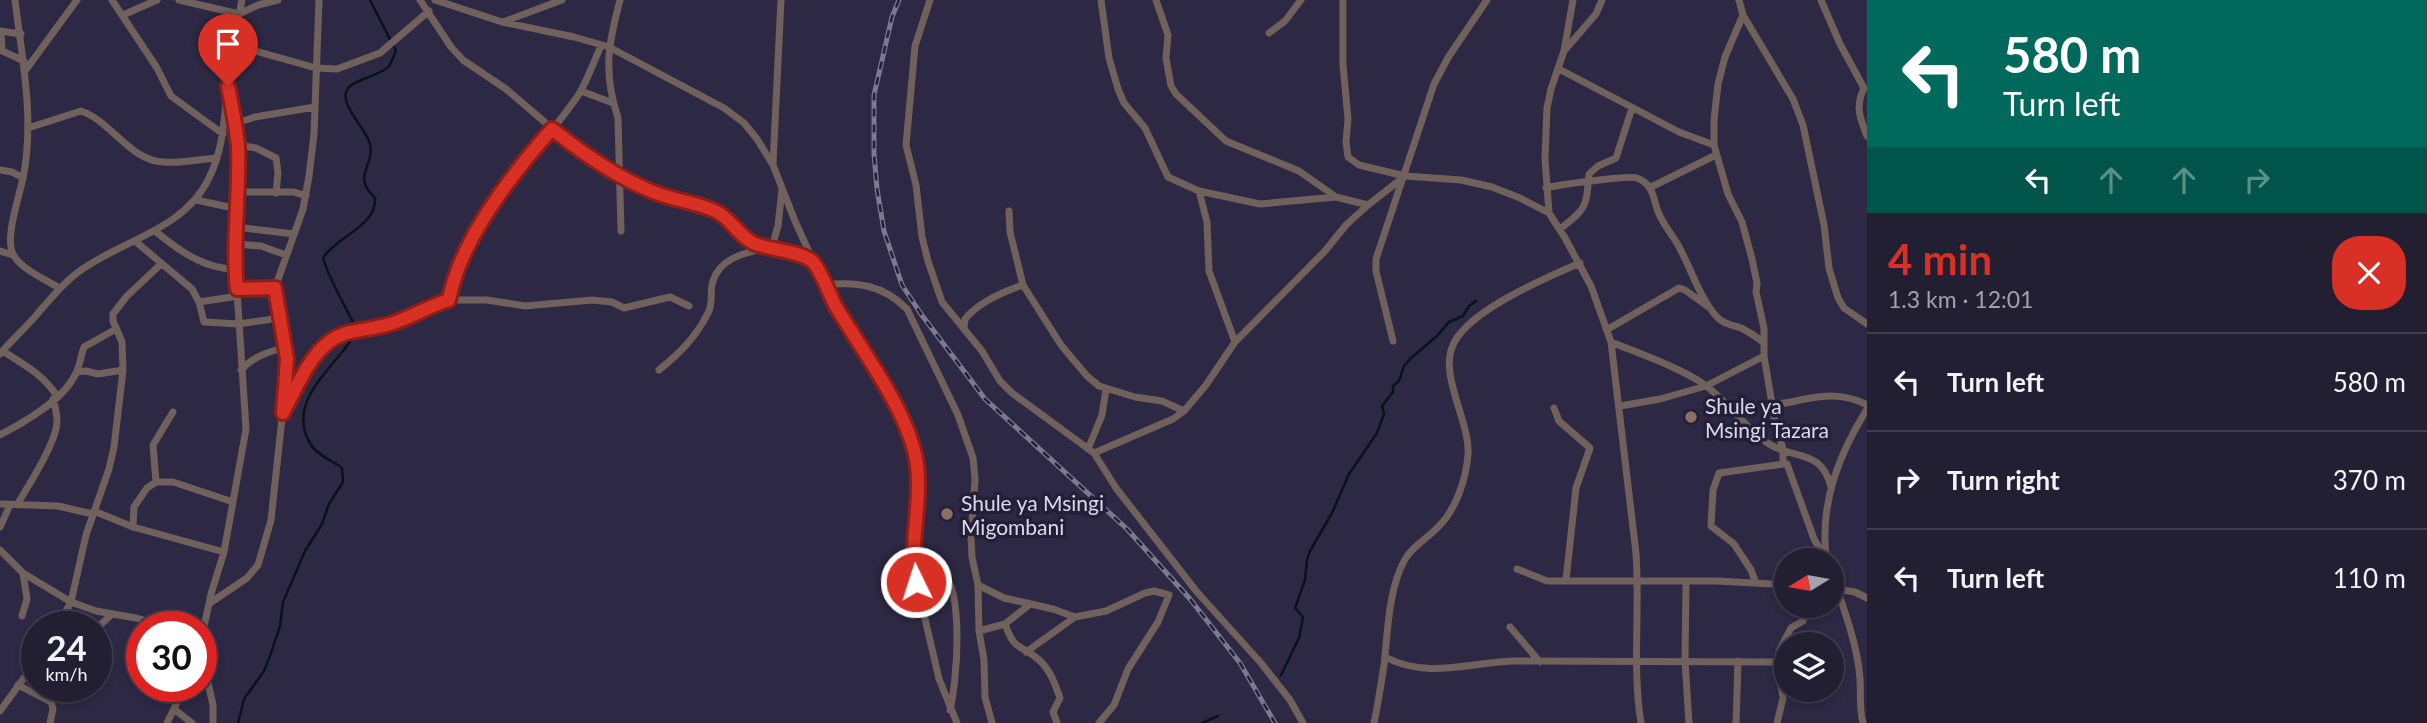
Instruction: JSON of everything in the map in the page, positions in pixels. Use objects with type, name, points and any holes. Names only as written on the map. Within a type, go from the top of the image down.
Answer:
[{"type":"street","points":[[13,255],[11,238],[27,153],[28,128],[24,61],[15,0]]},
{"type":"street","points":[[25,72],[77,0]]},
{"type":"street","points":[[112,0],[157,68],[171,96],[224,131]]},
{"type":"street","points":[[123,15],[157,0]]},
{"type":"street","points":[[179,0],[239,14],[278,0]]},
{"type":"street","points":[[4,350],[59,288],[78,272],[155,231],[196,200],[209,179],[224,131],[228,86],[242,0]]},
{"type":"street","points":[[210,603],[247,578],[258,565],[271,520],[287,372],[286,347],[275,288],[306,195],[314,134],[320,0]]},
{"type":"street","points":[[420,0],[450,47],[463,60],[506,89],[569,143],[620,175],[657,194],[719,213],[747,239],[812,261]]},
{"type":"street","points":[[435,0],[502,22],[605,46],[734,115],[751,131],[773,165],[824,285],[895,404],[907,430],[917,465],[912,563],[929,643],[950,710],[957,723]]},
{"type":"street","points":[[502,22],[562,0]]},
{"type":"street","points":[[449,300],[452,284],[483,222],[526,159],[581,91],[605,46],[620,0]]},
{"type":"street","points":[[773,165],[781,0]]},
{"type":"street","points":[[930,0],[915,46],[906,151],[916,185],[922,237],[933,280],[942,302],[1012,393],[1091,451],[1116,488],[1197,592],[1261,663],[1290,700],[1303,723]]},
{"type":"street","points":[[1101,0],[1109,58],[1124,103],[1145,128],[1168,177],[1199,191],[1260,204],[1336,197],[1368,205]]},
{"type":"street","points":[[1156,0],[1168,35],[1166,58],[1171,86],[1176,94],[1226,141],[1299,171],[1336,197]]},
{"type":"street","points":[[1269,33],[1285,21],[1301,0]]},
{"type":"street","points":[[1343,0],[1344,89],[1348,119],[1346,152],[1352,161],[1405,176],[1461,180],[1492,187],[1549,213]]},
{"type":"street","points":[[1393,341],[1376,271],[1376,259],[1434,84],[1449,56],[1487,0]]},
{"type":"street","points":[[1573,0],[1564,51],[1547,108],[1546,188],[1549,213],[1580,263],[1611,342],[1638,582],[1636,691],[1641,723]]},
{"type":"street","points":[[1564,51],[1590,22],[1602,0]]},
{"type":"street","points":[[1739,0],[1743,15],[1793,99],[1803,125],[1824,225],[1828,262],[1838,298],[1844,308],[1867,324]]},
{"type":"street","points":[[1821,0],[1840,44],[1865,86],[1858,112],[1867,136]]},
{"type":"street","points":[[234,45],[316,68],[337,69],[380,53],[429,11]]},
{"type":"street","points":[[1743,15],[1725,57],[1718,84],[1714,145],[1728,194],[1736,215],[1742,222],[1752,259],[1764,328],[1764,356],[1775,422],[1783,449],[1783,464]]},
{"type":"street","points":[[21,34],[0,31],[1,51],[24,61]]},
{"type":"street","points":[[605,46],[613,103],[618,118],[621,231]]},
{"type":"street","points":[[1559,69],[1679,132],[1714,145]]},
{"type":"street","points":[[208,611],[224,552],[246,429],[234,244],[238,209],[238,145],[228,86]]},
{"type":"street","points":[[581,91],[613,103]]},
{"type":"street","points":[[224,131],[255,117],[315,107]]},
{"type":"street","points":[[1560,229],[1576,217],[1586,204],[1589,174],[1593,169],[1616,158],[1632,108]]},
{"type":"street","points":[[28,128],[81,111],[150,159],[162,163],[217,159]]},
{"type":"street","points":[[238,145],[256,148],[276,158],[276,192]]},
{"type":"street","points":[[1650,187],[1716,155]]},
{"type":"street","points":[[0,170],[23,178]]},
{"type":"street","points":[[1091,451],[1173,419],[1184,411],[1206,385],[1235,342],[1368,205],[1405,176]]},
{"type":"street","points":[[1546,188],[1632,177],[1650,187],[1655,195],[1658,212],[1678,244],[1711,309]]},
{"type":"street","points":[[770,247],[778,226],[782,188]]},
{"type":"street","points":[[1199,191],[1207,222],[1209,271],[1235,342]]},
{"type":"street","points":[[238,192],[294,192],[306,195]]},
{"type":"street","points":[[196,200],[238,209]]},
{"type":"street","points":[[1009,211],[1010,232],[1023,285],[1061,345],[1094,383],[1135,397],[1162,401],[1184,411]]},
{"type":"street","points":[[236,227],[294,234]]},
{"type":"street","points":[[155,231],[186,254],[204,263],[235,269]]},
{"type":"street","points":[[135,241],[192,289],[199,302],[204,322],[238,324],[281,318]]},
{"type":"street","points":[[234,244],[261,246],[286,255]]},
{"type":"street","points":[[659,370],[685,348],[696,334],[711,307],[713,281],[718,271],[737,255],[770,247]]},
{"type":"street","points":[[0,251],[13,255],[27,268],[59,288]]},
{"type":"street","points":[[1374,723],[1391,603],[1404,562],[1420,542],[1444,521],[1464,478],[1468,440],[1456,403],[1452,378],[1450,358],[1453,344],[1461,331],[1476,317],[1580,263]]},
{"type":"street","points":[[66,611],[71,602],[86,534],[114,447],[123,369],[121,342],[113,314],[161,264]]},
{"type":"street","points":[[824,285],[849,282],[881,289],[896,298],[914,319],[958,415],[973,458],[975,479],[971,537],[978,585],[985,697],[992,723]]},
{"type":"street","points":[[964,329],[965,319],[973,311],[996,296],[1023,285]]},
{"type":"street","points":[[199,302],[275,288]]},
{"type":"street","points":[[1608,329],[1679,288],[1711,309],[1723,323],[1740,328],[1764,343]]},
{"type":"street","points":[[283,413],[309,366],[329,341],[350,332],[373,330],[391,324],[449,300],[487,299],[525,306],[592,300],[612,302],[624,308],[670,297],[689,306]]},
{"type":"street","points":[[0,435],[28,420],[66,388],[77,372],[84,346],[116,329]]},
{"type":"street","points":[[0,341],[4,350],[49,382],[55,397],[57,421],[40,466],[0,527]]},
{"type":"street","points":[[1611,342],[1686,374],[1706,386],[1761,439],[1772,446],[1810,458],[1822,467],[1828,474],[1831,487]]},
{"type":"street","points":[[241,370],[250,360],[261,354],[286,347]]},
{"type":"street","points":[[1620,406],[1660,399],[1706,386],[1764,356]]},
{"type":"street","points":[[77,372],[98,374],[123,369]]},
{"type":"street","points":[[1091,451],[1102,415],[1106,389]]},
{"type":"street","points":[[1772,402],[1778,404],[1847,396],[1867,407],[1844,446],[1831,487],[1826,548]]},
{"type":"street","points":[[1554,408],[1559,421],[1590,448],[1576,488],[1566,580]]},
{"type":"street","points":[[156,482],[153,445],[173,412]]},
{"type":"street","points":[[1756,583],[1734,544],[1711,527],[1714,482],[1719,473],[1787,464],[1810,529],[1820,548]]},
{"type":"street","points":[[133,527],[134,507],[147,488],[156,482],[173,482],[233,502]]},
{"type":"street","points":[[0,505],[58,506],[93,513],[224,552]]},
{"type":"street","points":[[0,542],[1,551],[23,573],[71,602],[101,611]]},
{"type":"street","points":[[912,563],[937,567],[944,572],[949,583],[957,635],[954,694],[950,710]]},
{"type":"street","points":[[1517,569],[1547,580],[1774,584]]},
{"type":"street","points":[[23,573],[27,599],[23,611]]},
{"type":"street","points":[[1686,582],[1685,661],[1689,723]]},
{"type":"street","points":[[978,585],[1004,598],[1054,609],[1075,617]]},
{"type":"street","points":[[1844,590],[1867,598]]},
{"type":"street","points":[[1026,652],[1075,617],[1106,611],[1145,593],[1154,591],[1169,596],[1158,622],[1128,669],[1114,705],[1098,723]]},
{"type":"street","points":[[979,631],[1005,624],[1029,604]]},
{"type":"street","points":[[1844,613],[1858,668],[1863,723]]},
{"type":"street","points":[[1789,632],[1804,618]]},
{"type":"street","points":[[1005,624],[1010,639],[1016,646],[1048,669],[1060,698],[1053,712],[1058,723]]},
{"type":"street","points":[[1510,627],[1540,662]]},
{"type":"street","points":[[1385,657],[1408,667],[1440,668],[1476,667],[1501,662],[1774,662]]},
{"type":"street","points":[[1736,723],[1738,661]]},
{"type":"street","points":[[0,711],[21,681]]},
{"type":"street","points":[[18,685],[51,702],[54,709],[50,723]]},
{"type":"street","points":[[167,723],[178,702]]},
{"type":"street","points":[[212,702],[213,723]]},
{"type":"street","points":[[1777,723],[1781,702]]},
{"type":"street","points":[[174,709],[192,723]]},
{"type":"waterway","points":[[238,723],[244,699],[264,671],[270,656],[280,626],[283,602],[305,551],[343,482],[342,468],[311,445],[304,429],[304,413],[316,384],[357,331],[323,258],[363,224],[374,208],[375,198],[368,190],[364,177],[370,159],[370,144],[350,109],[346,96],[350,86],[385,70],[396,51],[370,0]]},
{"type":"waterway","points":[[1281,675],[1299,638],[1303,617],[1295,608],[1305,580],[1310,551],[1332,513],[1349,474],[1377,433],[1384,414],[1382,406],[1393,392],[1393,386],[1399,381],[1404,366],[1411,358],[1449,322],[1463,316],[1476,301]]},
{"type":"waterway","points":[[1202,723],[1218,716]]},
{"type":"railway","points":[[899,0],[892,17],[874,95],[874,154],[884,231],[902,285],[985,399],[1127,529],[1190,599],[1240,663],[1275,723]]},
{"type":"place","name":"Shule ya Msingi Tazara","points":[[1691,417]]},
{"type":"place","name":"Shule ya Msingi Migombani","points":[[947,514]]},
{"type":"route","points":[[228,86],[238,145],[238,209],[234,244],[237,289],[275,288],[287,359],[283,413],[309,366],[329,341],[350,332],[373,330],[391,324],[449,300],[452,284],[465,254],[483,222],[526,159],[552,129],[569,143],[636,184],[657,194],[719,213],[755,244],[780,248],[812,261],[861,350],[895,404],[907,430],[917,465],[912,563],[916,582]]}]
